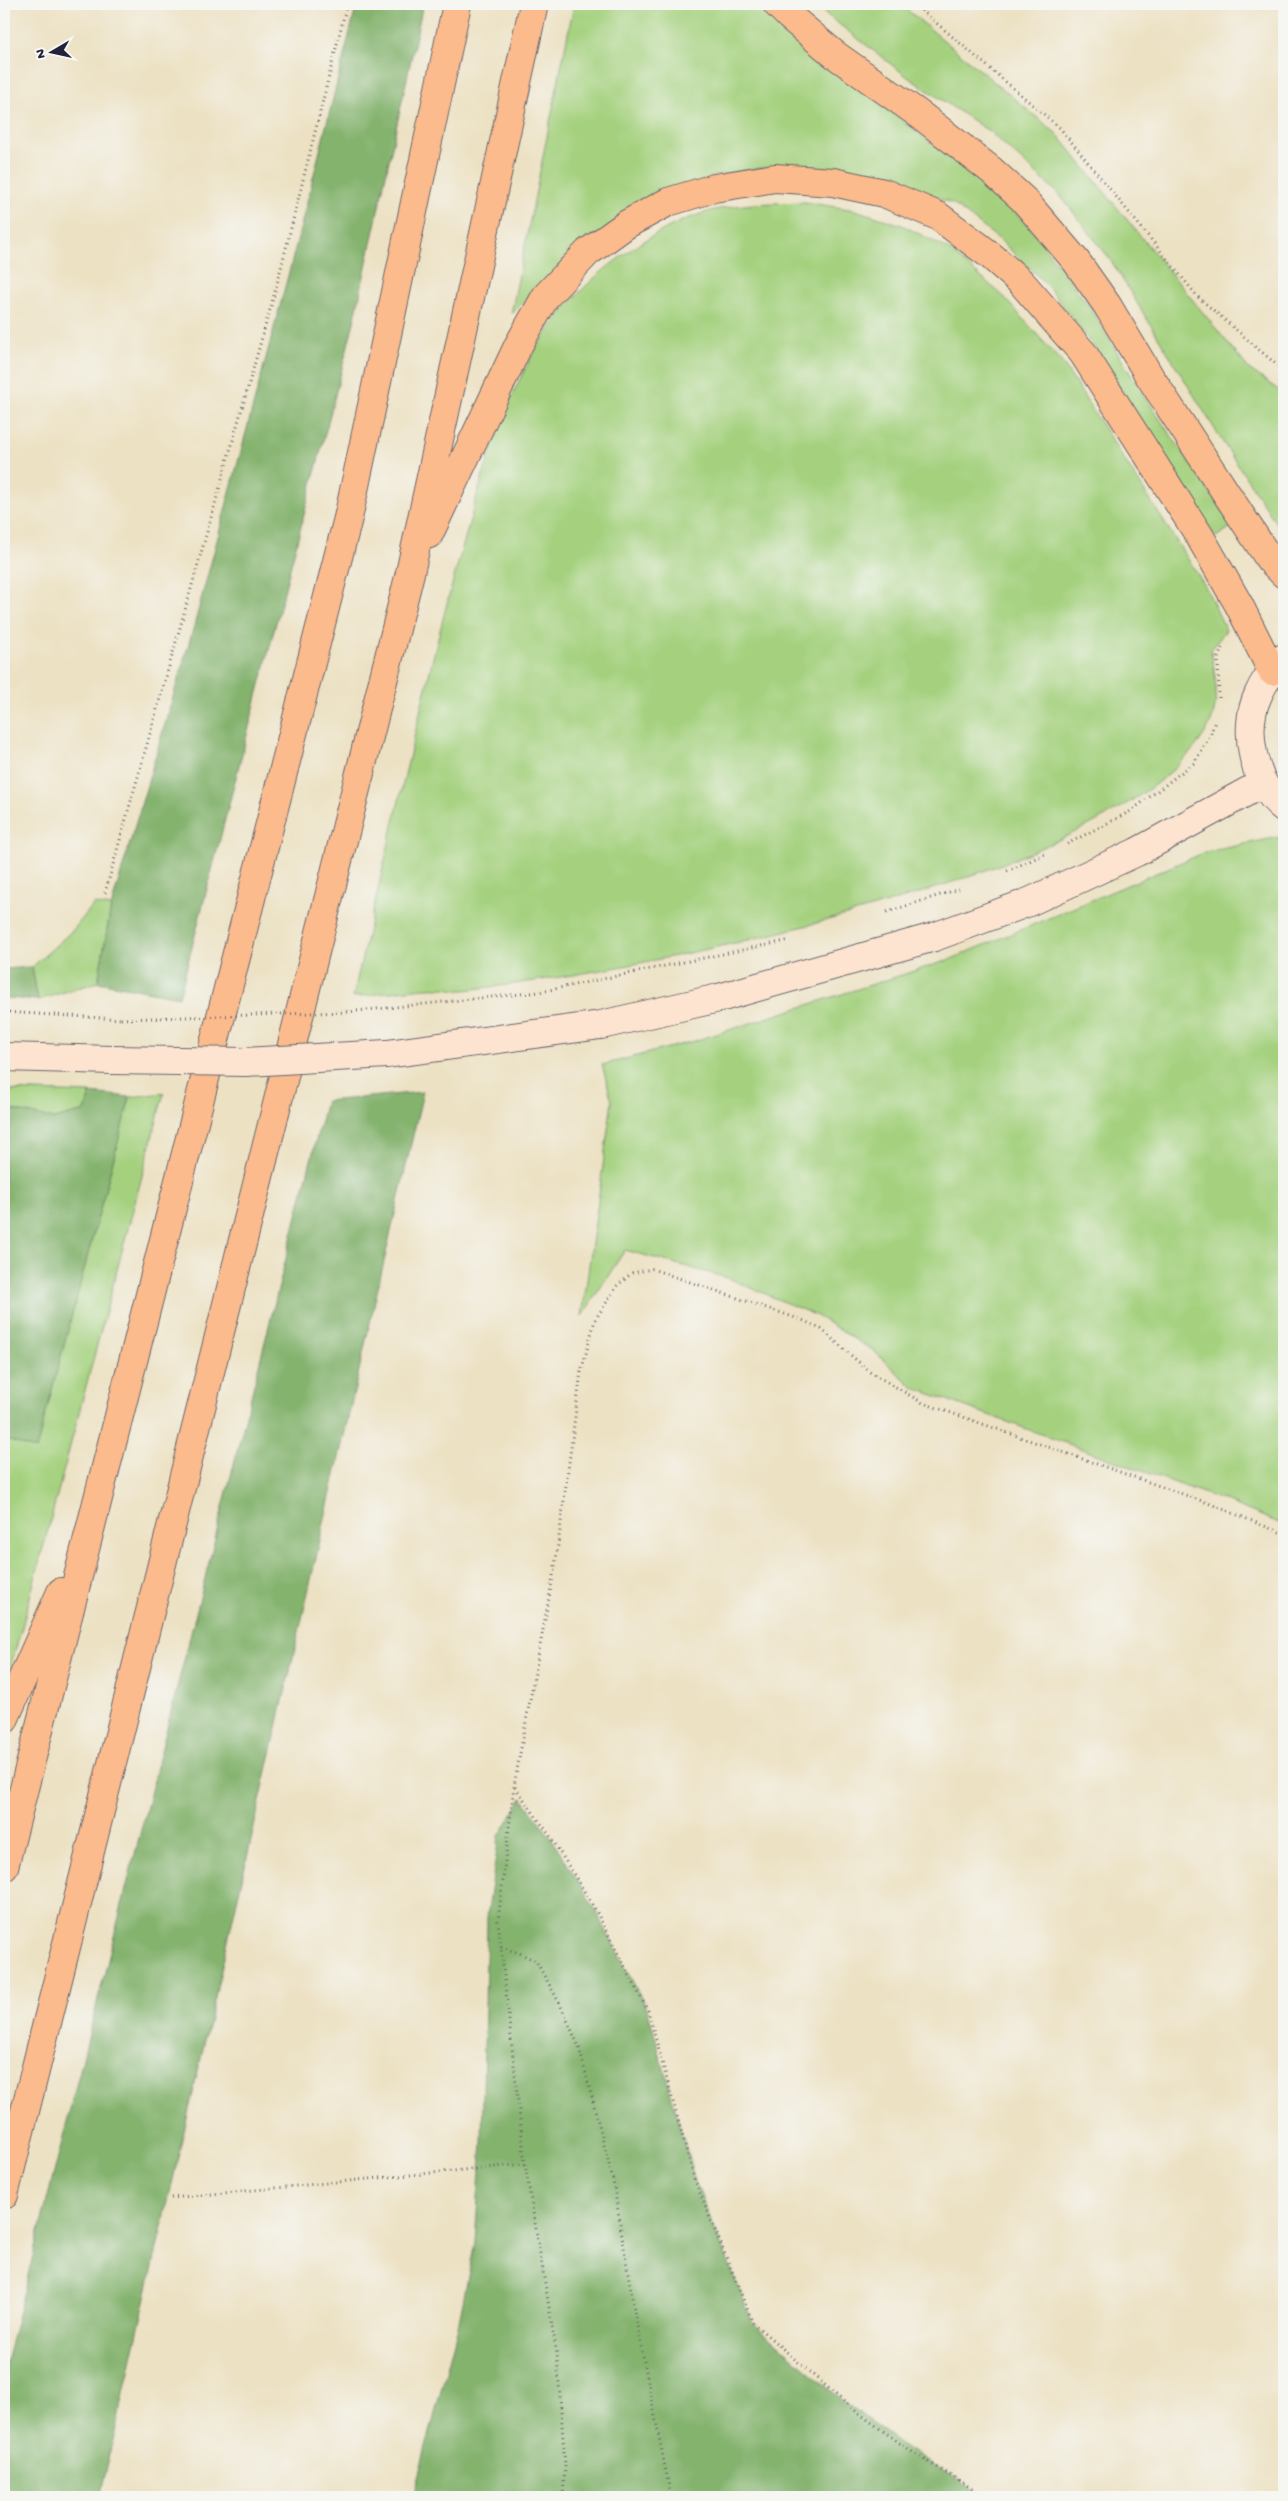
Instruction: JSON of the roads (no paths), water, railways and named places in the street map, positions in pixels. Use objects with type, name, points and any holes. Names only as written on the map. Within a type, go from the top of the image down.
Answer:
[{"type":"highway","points":[[4,1867],[349,514],[457,4]]},
{"type":"highway","points":[[4,2195],[410,574],[534,4]]},
{"type":"highway","points":[[777,4],[834,54],[923,117],[990,170],[1024,200],[1076,262],[1107,306],[1150,377],[1270,560],[1284,574]]},
{"type":"highway","points":[[410,574],[519,344],[546,296],[588,252],[627,224],[668,202],[714,188],[775,178],[833,182],[884,193],[938,216],[990,255],[1021,282],[1083,353],[1199,534],[1239,605],[1278,665]]},
{"type":"highway","points":[[4,1720],[12,1706],[96,1510]]},
{"type":"main road","points":[[1278,665],[1257,696],[1250,726],[1253,755],[1264,783],[1284,808]]},
{"type":"main road","points":[[4,1057],[246,1062],[387,1054],[601,1025],[719,998],[934,938],[1029,902],[1137,852],[1264,783]]}]
